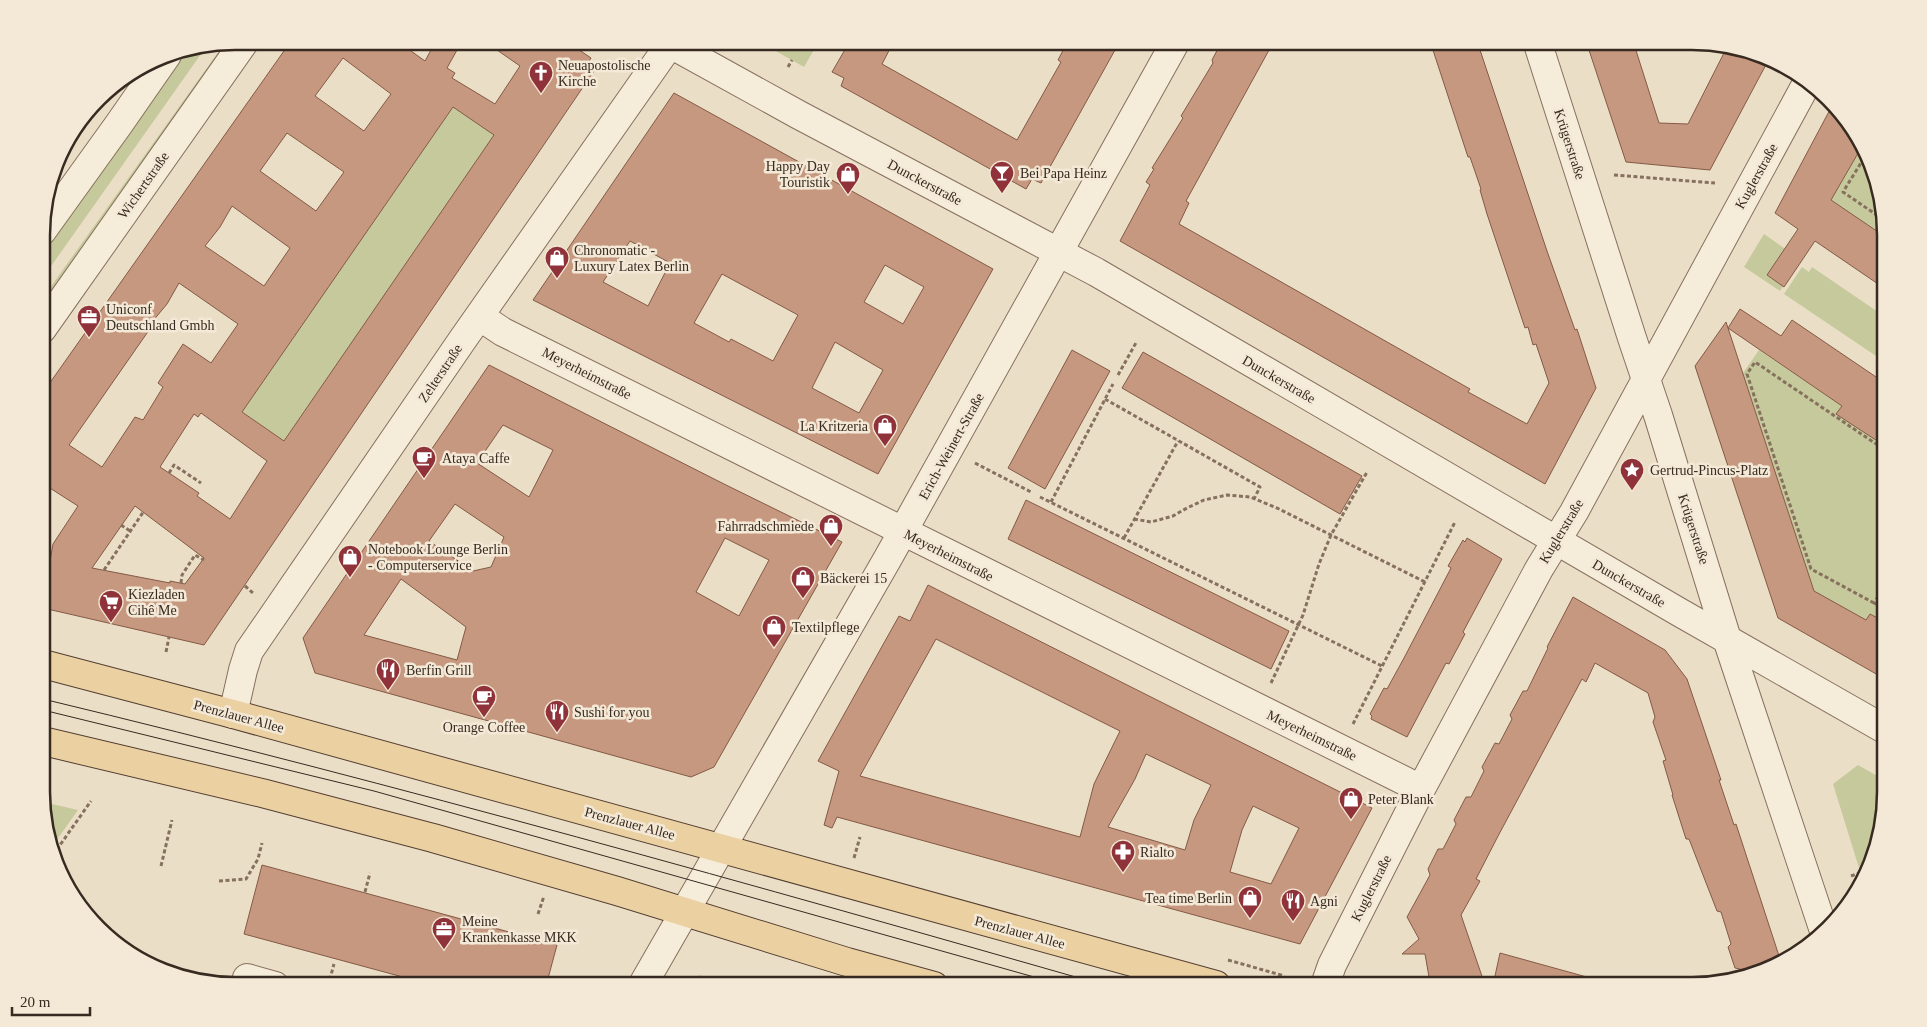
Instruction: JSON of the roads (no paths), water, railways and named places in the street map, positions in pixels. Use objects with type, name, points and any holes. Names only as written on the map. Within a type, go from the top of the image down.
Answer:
[{"type":"main road","name":"Prenzlauer Allee","points":[[50,666],[721,848],[1183,977]]},
{"type":"main road","points":[[50,743],[262,792],[433,838],[902,977]]},
{"type":"street","name":"Wichertstraße","points":[[50,318],[239,50]]},
{"type":"street","name":"Zelterstraße","points":[[232,714],[249,651],[662,50]]},
{"type":"street","name":"Dunckerstraße","points":[[682,50],[808,120],[1096,272],[1877,725]]},
{"type":"street","name":"Erich-Weinert-Straße","points":[[684,912],[903,531],[1171,50]]},
{"type":"street","name":"Krügerstraße","points":[[1540,50],[1646,378],[1727,639],[1822,924]]},
{"type":"street","points":[[51,219],[159,66]]},
{"type":"street","name":"Kuglerstraße","points":[[1328,977],[1332,965],[1421,789],[1804,88]]},
{"type":"street","name":"Meyerheimstraße","points":[[479,316],[503,332],[1421,789]]},
{"type":"street","points":[[647,977],[684,912]]},
{"type":"tram line","points":[[50,701],[443,801],[709,873],[1075,977]]},
{"type":"tram line","points":[[50,712],[374,791],[1034,977]]},
{"type":"place","name":"Neuapostolische Kirche","points":[[541,94]]},
{"type":"place","name":"Bei Papa Heinz","points":[[1002,194]]},
{"type":"place","name":"Happy Day Touristik","points":[[848,195]]},
{"type":"place","name":"Chronomatic - Luxury Latex Berlin","points":[[557,279]]},
{"type":"place","name":"Uniconf Deutschland Gmbh","points":[[89,338]]},
{"type":"place","name":"La Kritzeria","points":[[885,447]]},
{"type":"place","name":"Ataya Caffe","points":[[424,479]]},
{"type":"place","name":"Gertrud-Pincus-Platz","points":[[1632,491]]},
{"type":"place","name":"Fahrradschmiede","points":[[831,547]]},
{"type":"place","name":"Notebook Lounge Berlin - Computerservice","points":[[350,578]]},
{"type":"place","name":"Bäckerei 15","points":[[803,599]]},
{"type":"place","name":"Kiezladen Cihê Me","points":[[111,623]]},
{"type":"place","name":"Textilpflege","points":[[774,648]]},
{"type":"place","name":"Berfin Grill","points":[[388,691]]},
{"type":"place","name":"Orange Coffee","points":[[484,718]]},
{"type":"place","name":"Sushi for you","points":[[557,733]]},
{"type":"place","name":"Peter Blank","points":[[1351,820]]},
{"type":"place","name":"Rialto","points":[[1123,873]]},
{"type":"place","name":"Tea time Berlin","points":[[1250,919]]},
{"type":"place","name":"Agni","points":[[1293,922]]},
{"type":"place","name":"Meine Krankenkasse MKK","points":[[444,950]]}]
